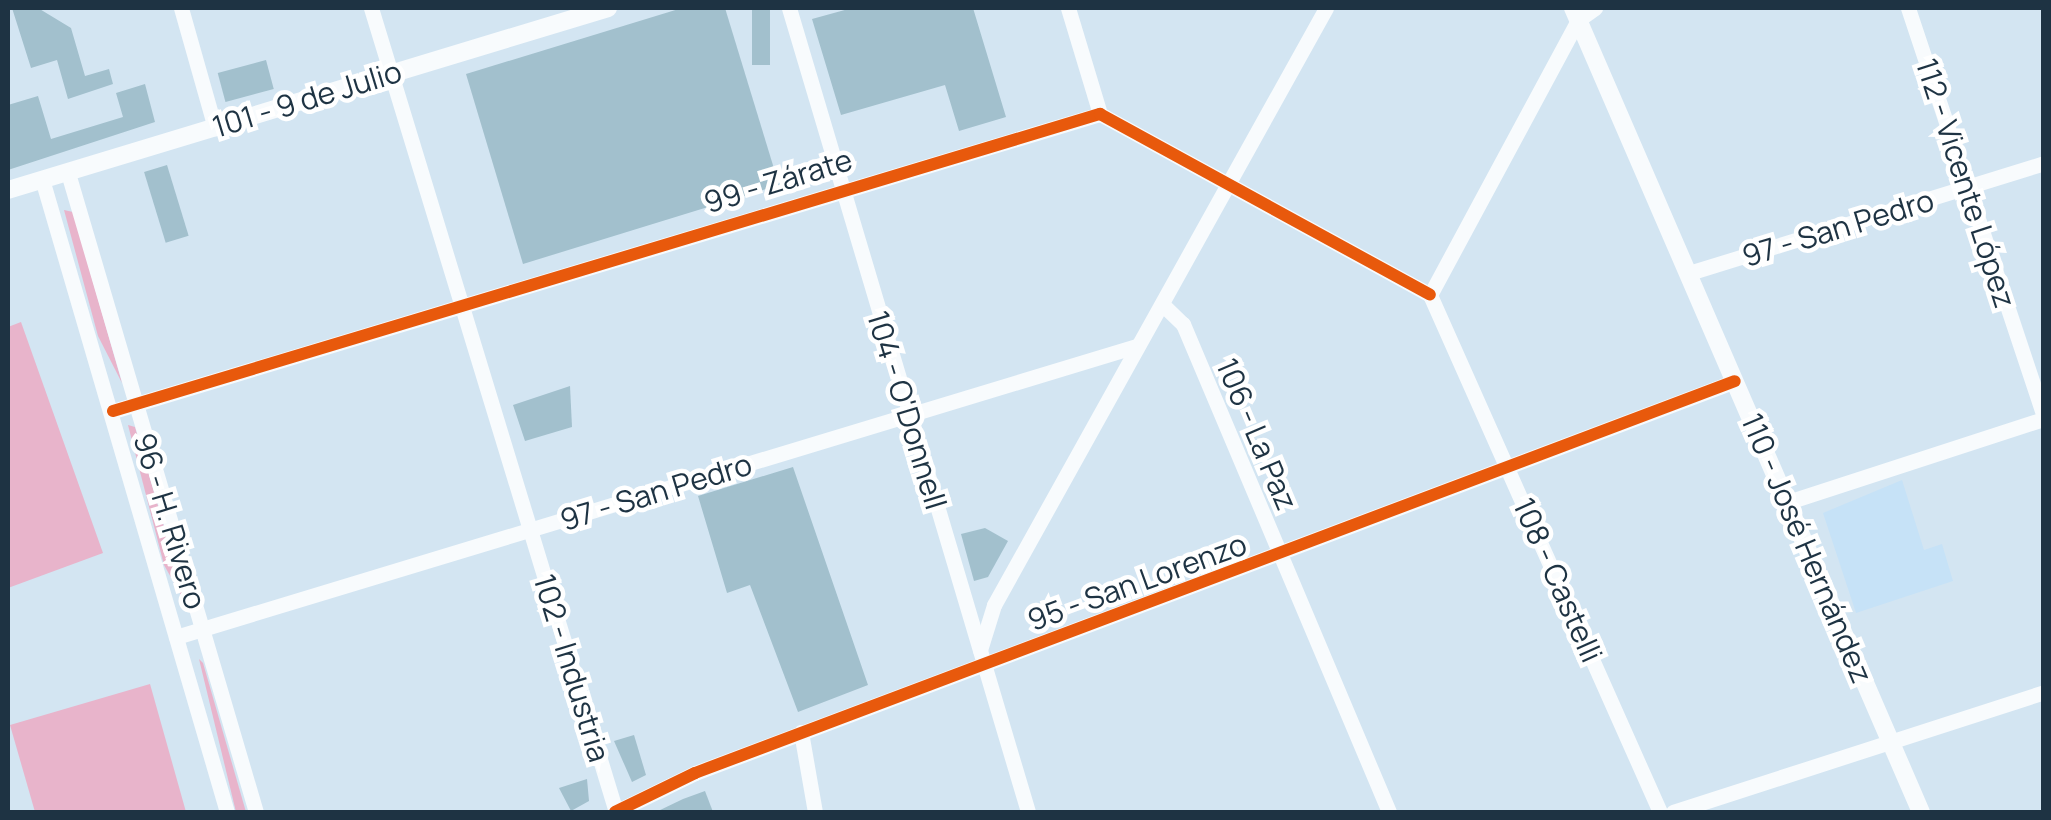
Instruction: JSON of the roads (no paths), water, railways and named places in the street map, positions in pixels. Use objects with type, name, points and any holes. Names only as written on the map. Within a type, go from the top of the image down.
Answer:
[{"type":"street","points":[[181,8],[214,128]]},
{"type":"street","name":"102 - Industria","points":[[371,8],[616,812]]},
{"type":"street","name":"101 - 9 de Julio","points":[[8,190],[608,8]]},
{"type":"street","name":"104 - O'Donnell","points":[[789,8],[839,188],[1028,812]]},
{"type":"street","points":[[1068,8],[1100,114],[1430,295],[1576,14],[1595,8]]},
{"type":"street","points":[[981,658],[994,605],[1326,8]]},
{"type":"street","name":"112 - Vicente López","points":[[1908,8],[2044,417]]},
{"type":"street","name":"110 - José Hernández","points":[[1576,14],[1921,812]]},
{"type":"street","name":"99 - Zárate","points":[[112,411],[839,188],[1100,114]]},
{"type":"street","name":"97 - San Pedro","points":[[1690,273],[2044,163]]},
{"type":"street","name":"96 - H. Rivero","points":[[68,172],[256,812]]},
{"type":"street","name":"96 - H. Rivero","points":[[42,179],[228,812]]},
{"type":"street","name":"108 - Castelli","points":[[1430,295],[1660,812]]},
{"type":"street","name":"106 - La Paz","points":[[1162,304],[1183,324],[1389,812]]},
{"type":"street","name":"97 - San Pedro","points":[[176,636],[1136,346]]},
{"type":"street","name":"95 - San Lorenzo","points":[[616,812],[981,658],[1282,556],[1735,382]]},
{"type":"street","points":[[1788,502],[2044,417]]},
{"type":"street","points":[[1673,812],[2044,692]]},
{"type":"street","points":[[801,732],[814,812]]}]
